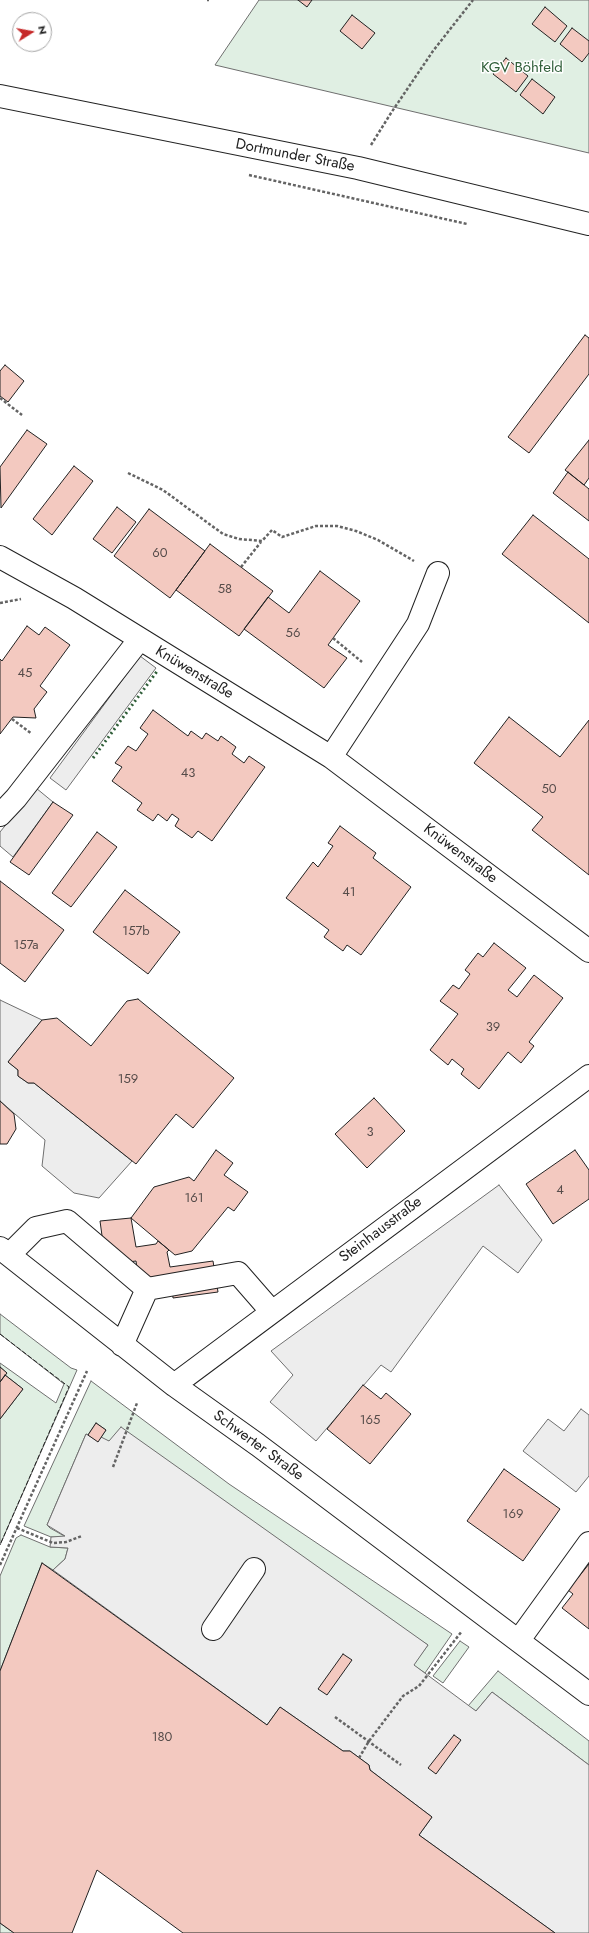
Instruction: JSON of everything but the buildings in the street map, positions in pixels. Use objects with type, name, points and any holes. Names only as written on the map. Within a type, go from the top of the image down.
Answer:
[{"type":"street","name":"Dortmunder Straße","points":[[0,96],[358,168],[589,224]]},
{"type":"street","name":"Knüwenstraße","points":[[0,557],[74,598],[139,640],[331,757],[589,951]]},
{"type":"street","points":[[331,757],[418,624],[438,573]]},
{"type":"street","name":"Knüwenstraße","points":[[0,815],[21,792],[139,640]]},
{"type":"street","name":"Steinhausstraße","points":[[174,1385],[589,1076]]},
{"type":"street","points":[[5,1252],[36,1228],[67,1221],[147,1289]]},
{"type":"street","name":"Schwerter Straße","points":[[5,1252],[174,1385],[258,1445],[589,1694]]},
{"type":"street","points":[[147,1289],[238,1273],[272,1312]]},
{"type":"street","points":[[122,1345],[147,1289]]},
{"type":"street","points":[[519,1640],[589,1543]]},
{"type":"street","points":[[213,1629],[254,1569]]},
{"type":"path","points":[[358,168],[391,113],[425,63],[473,0]]},
{"type":"path","points":[[242,174],[475,225]]},
{"type":"path","points":[[0,398],[22,415]]},
{"type":"path","points":[[128,473],[163,490],[223,534],[240,539],[262,541]]},
{"type":"path","points":[[241,567],[272,530],[282,537],[316,526],[337,526],[356,531],[378,540],[398,553],[438,573]]},
{"type":"path","points":[[333,638],[382,678]]},
{"type":"path","points":[[0,1565],[88,1370]]},
{"type":"path","points":[[113,1467],[137,1403]]},
{"type":"path","points":[[17,1528],[53,1543],[66,1542],[82,1536]]},
{"type":"path","points":[[359,1758],[369,1741],[403,1696],[419,1686],[479,1610]]},
{"type":"path","points":[[334,1717],[401,1765]]},
{"type":"green space","name":"KGV Böhfeld","points":[[259,0],[589,0],[589,153],[215,65]]},
{"type":"green space","points":[[0,1314],[71,1368],[77,1370],[0,1545],[0,1419],[23,1389],[5,1375],[7,1373],[0,1367],[0,1363],[56,1403],[64,1384],[0,1334]]},
{"type":"green space","points":[[91,1381],[229,1484],[452,1634],[425,1673],[413,1665],[428,1645],[109,1441],[106,1441],[101,1437],[106,1430],[96,1423],[88,1435],[86,1434],[47,1525],[66,1537],[51,1537],[24,1526]]},
{"type":"green space","points":[[21,1535],[50,1547],[68,1548],[65,1559],[53,1570],[42,1563],[0,1671],[0,1576],[16,1538]]},
{"type":"green space","points":[[460,1641],[469,1647],[443,1683],[433,1676]]},
{"type":"green space","points":[[498,1671],[589,1741],[589,1765],[492,1692],[476,1711],[468,1706]]},
{"type":"green space","points":[[0,1923],[4,1926],[14,1933],[0,1933]]},
{"type":"shaded area","points":[[140,656],[156,668],[66,790],[50,778]]},
{"type":"shaded area","points":[[36,788],[53,802],[13,857],[0,846],[0,832]]},
{"type":"shaded area","points":[[0,1000],[42,1020],[8,1062],[18,1070],[18,1076],[28,1083],[34,1083],[132,1161],[99,1198],[74,1193],[42,1166],[45,1140],[0,1101]]},
{"type":"shaded area","points":[[499,1185],[542,1240],[518,1273],[483,1246],[391,1372],[381,1365],[316,1441],[270,1402],[293,1375],[271,1351]]},
{"type":"shaded area","points":[[581,1409],[589,1415],[589,1476],[576,1492],[523,1451],[548,1419],[564,1431]]},
{"type":"shaded area","points":[[121,1427],[428,1645],[414,1665],[476,1711],[492,1692],[589,1765],[589,1933],[555,1933],[419,1835],[432,1817],[370,1770],[369,1765],[350,1751],[343,1751],[280,1707],[267,1725],[53,1570],[65,1559],[68,1548],[50,1547],[51,1537],[65,1536],[47,1525],[86,1434],[98,1441],[101,1437],[109,1441]]},
{"type":"hedge","points":[[93,758],[158,670]]},
{"type":"fence","points":[[0,1334],[69,1387],[0,1545]]}]
